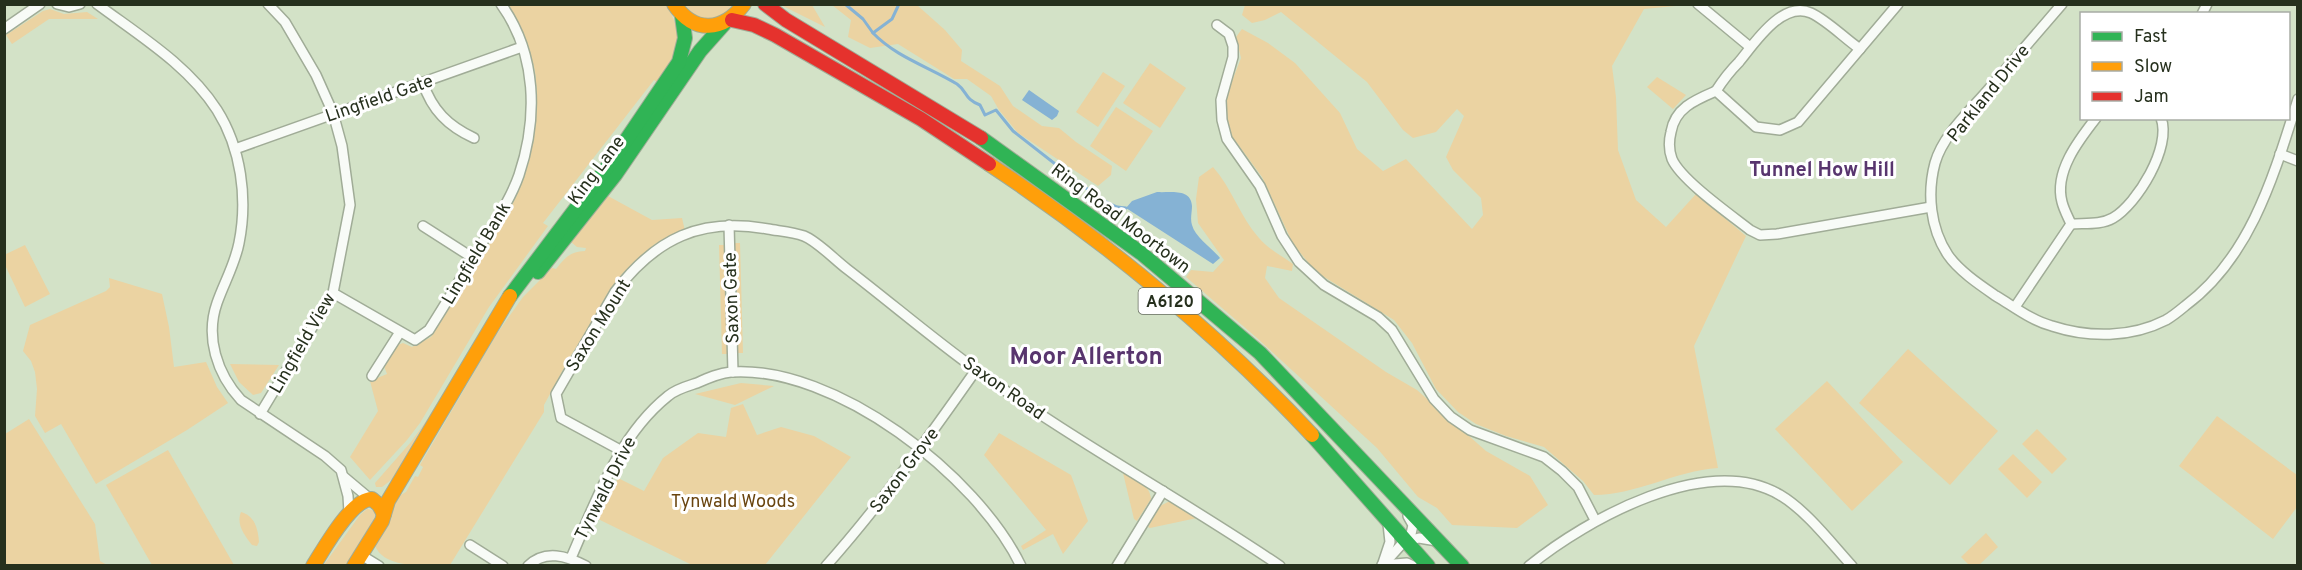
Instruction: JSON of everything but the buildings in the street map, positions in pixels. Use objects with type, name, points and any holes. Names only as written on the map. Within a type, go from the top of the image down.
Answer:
[{"type":"main road","name":"King Lane","points":[[490,332],[615,175],[700,51],[744,4]]},
{"type":"main road","name":"Ring Road Moortown","points":[[765,4],[786,20],[976,134],[1141,253],[1260,353],[1462,565]]},
{"type":"main road","name":"King Lane","points":[[358,560],[384,514],[388,501],[510,296],[614,158],[679,62],[685,38],[678,10]]},
{"type":"main road","name":"A6120","points":[[678,10],[692,23],[703,27],[728,22]]},
{"type":"main road","name":"Ring Road Moortown","points":[[728,22],[754,25],[847,76],[921,119],[1047,202],[1134,271],[1284,405],[1428,566]]},
{"type":"main road","points":[[313,566],[360,501],[371,499],[399,486]]},
{"type":"main road","points":[[371,499],[381,506],[384,514]]},
{"type":"street","points":[[4,29],[40,4]]},
{"type":"street","points":[[57,4],[69,7],[80,4]]},
{"type":"street","points":[[98,4],[178,65],[198,84],[219,113],[235,148],[242,194],[239,243],[216,305],[212,335],[216,361],[232,391],[260,414],[325,456],[340,470],[348,496],[349,514]]},
{"type":"street","name":"Lingfield View","points":[[260,414],[333,293],[350,205],[342,146],[333,113],[316,75],[285,22],[268,4]]},
{"type":"street","points":[[501,4],[513,21],[522,47]]},
{"type":"street","points":[[1698,4],[1750,47]]},
{"type":"street","points":[[1716,91],[1756,127],[1780,130],[1798,122],[1898,4]]},
{"type":"street","name":"Parkland Drive","points":[[2062,4],[1952,131],[1936,161],[1931,186],[1931,207],[1938,235],[1949,256],[1980,286],[2050,326],[2110,335],[2139,330],[2168,319],[2198,296],[2227,265],[2248,233],[2280,154],[2298,99]]},
{"type":"street","points":[[1860,49],[1810,12],[1798,10],[1783,15],[1769,25],[1725,76],[1716,91],[1694,100],[1672,121],[1669,141],[1672,159],[1685,176],[1750,230],[1760,235],[1931,207]]},
{"type":"street","points":[[1217,25],[1229,34],[1233,46],[1233,57],[1221,100],[1222,120],[1227,139],[1260,186],[1282,236],[1299,262],[1324,285],[1378,317],[1392,330],[1434,399],[1451,417],[1470,430],[1544,457],[1578,487],[1596,520]]},
{"type":"street","name":"Lingfield Gate","points":[[235,148],[522,47]]},
{"type":"street","name":"Lingfield Bank","points":[[333,293],[415,340],[429,330],[506,204],[519,176],[530,113],[529,65],[522,47]]},
{"type":"street","points":[[423,82],[435,110],[448,123],[474,138]]},
{"type":"street","points":[[2071,224],[2062,200],[2063,174],[2072,149],[2094,120]]},
{"type":"street","points":[[2071,224],[2101,222],[2114,218],[2141,191],[2161,152],[2162,120]]},
{"type":"street","points":[[2280,154],[2298,161]]},
{"type":"street","points":[[2015,308],[2071,224]]},
{"type":"street","name":"Saxon Road","points":[[729,225],[746,225],[805,236],[976,370],[1053,423],[1235,535],[1281,566]]},
{"type":"street","name":"Saxon Gate","points":[[729,225],[733,372]]},
{"type":"street","name":"Saxon Mount","points":[[622,452],[561,418],[556,394],[615,292],[651,252],[686,234],[710,227],[729,225]]},
{"type":"street","points":[[423,226],[473,258]]},
{"type":"street","points":[[372,376],[400,332]]},
{"type":"street","name":"Saxon Grove","points":[[826,566],[858,530],[921,448],[976,370]]},
{"type":"street","name":"Tynwald Drive","points":[[571,558],[606,479],[633,431],[669,395],[720,373],[733,372],[777,375],[814,387],[851,402],[921,448],[969,492],[1015,553],[1021,566]]},
{"type":"street","points":[[343,476],[371,499]]},
{"type":"street","points":[[1529,566],[1596,520],[1632,503],[1683,487],[1724,481],[1745,482],[1781,496],[1812,522],[1852,566]]},
{"type":"street","points":[[1382,565],[1407,541],[1413,525],[1388,486]]},
{"type":"street","points":[[1117,566],[1163,491]]},
{"type":"street","points":[[1382,565],[1390,542],[1388,519]]},
{"type":"street","points":[[1407,541],[1419,538],[1442,543]]},
{"type":"street","points":[[470,544],[503,566]]},
{"type":"street","points":[[528,566],[533,561],[548,555],[571,558],[586,566]]},
{"type":"street","points":[[358,560],[379,566]]},
{"type":"street","points":[[1382,565],[1407,563],[1413,566]]},
{"type":"green space","points":[[507,5],[667,5],[677,28],[678,46],[658,83],[654,80],[543,223],[548,226],[489,307],[420,423],[370,480],[350,457],[378,411],[370,381],[387,374],[384,366],[395,346],[403,343],[412,347],[431,337],[505,218],[525,172],[533,135],[536,81],[526,43]]},
{"type":"green space","points":[[682,5],[736,5],[722,15],[709,19],[696,16]]},
{"type":"green space","points":[[781,5],[812,5],[825,27]]},
{"type":"green space","points":[[832,5],[917,5],[945,30],[962,50],[961,61],[1000,86],[1013,106],[1042,126],[1059,128],[1112,166],[1111,175],[1098,186],[1018,133],[991,96],[967,79],[954,79],[898,44],[870,48],[848,37],[851,20]]},
{"type":"green space","points":[[1245,5],[1686,5],[1644,9],[1612,66],[1618,150],[1636,200],[1666,227],[1696,194],[1746,236],[1694,346],[1718,468],[1686,473],[1625,491],[1594,495],[1583,481],[1544,447],[1476,424],[1458,412],[1436,389],[1412,343],[1394,320],[1316,272],[1293,244],[1262,177],[1231,135],[1227,123],[1227,94],[1241,58],[1236,37],[1242,29],[1268,43],[1295,63],[1340,113],[1357,149],[1383,171],[1406,159],[1472,229],[1483,215],[1481,198],[1453,170],[1446,157],[1464,116],[1457,109],[1436,132],[1413,138],[1403,130],[1367,82],[1281,12],[1265,20],[1252,23],[1242,15]]},
{"type":"green space","points":[[50,9],[64,14],[87,12],[98,19],[49,19],[12,44],[6,35],[43,11]]},
{"type":"green space","points":[[1150,63],[1186,88],[1160,128],[1123,103]]},
{"type":"green space","points":[[1103,72],[1125,86],[1098,127],[1076,112]]},
{"type":"green space","points":[[1657,77],[1686,95],[1673,109],[1647,87]]},
{"type":"green space","points":[[1116,107],[1153,131],[1126,171],[1090,146]]},
{"type":"green space","points":[[1213,167],[1226,184],[1252,230],[1270,249],[1293,264],[1292,271],[1267,266],[1265,278],[1279,298],[1386,372],[1417,390],[1486,451],[1530,476],[1548,505],[1517,528],[1452,525],[1437,508],[1418,497],[1377,448],[1257,338],[1186,277],[1191,270],[1213,272],[1224,260],[1198,223],[1196,199],[1199,177]]},
{"type":"green space","points":[[608,196],[652,220],[682,218],[685,231],[655,244],[622,274],[570,357],[544,405],[544,412],[450,565],[406,564],[386,558],[374,543],[395,498],[406,492],[415,476],[418,477],[423,467],[420,465],[496,335],[523,297],[552,268],[556,269],[571,254],[585,251],[586,248],[577,247],[571,242]]},
{"type":"green space","points":[[734,243],[740,243],[743,353],[736,353]]},
{"type":"green space","points":[[25,245],[50,294],[25,307],[5,265],[4,255]]},
{"type":"green space","points":[[719,245],[725,245],[728,354],[722,354]]},
{"type":"green space","points":[[109,278],[162,294],[174,367],[206,362],[217,387],[228,403],[96,484],[61,424],[45,433],[35,416],[37,389],[35,372],[31,361],[23,351],[30,325],[106,291],[110,287]]},
{"type":"green space","points":[[508,287],[395,477],[382,487],[376,487],[375,483],[426,421]]},
{"type":"green space","points":[[1908,349],[1998,431],[1950,485],[1859,403]]},
{"type":"green space","points":[[230,364],[279,365],[261,393],[253,395],[239,382]]},
{"type":"green space","points":[[1827,381],[1903,462],[1852,511],[1775,429]]},
{"type":"green space","points":[[741,383],[774,386],[735,405],[695,394]]},
{"type":"green space","name":"Tynwald Woods","points":[[743,404],[757,435],[781,427],[814,436],[851,457],[765,565],[692,565],[598,519],[618,478],[644,491],[663,458],[698,433],[726,437],[731,408]]},
{"type":"green space","points":[[2217,416],[2297,475],[2297,507],[2273,539],[2179,466]]},
{"type":"green space","points":[[29,419],[95,524],[100,561],[107,565],[5,565],[5,434]]},
{"type":"green space","points":[[2037,429],[2067,459],[2052,474],[2022,444]]},
{"type":"green space","points":[[999,433],[1071,475],[1088,521],[1063,554],[1053,534],[1023,550],[1021,546],[1046,530],[984,455]]},
{"type":"green space","points":[[168,450],[234,565],[152,565],[106,485]]},
{"type":"green space","points":[[2013,454],[2042,482],[2027,498],[1998,469]]},
{"type":"green space","points":[[1123,473],[1141,483],[1150,494],[1151,499],[1137,521],[1134,519]]},
{"type":"green space","points":[[1168,502],[1197,518],[1148,527],[1160,506]]},
{"type":"green space","points":[[367,509],[376,511],[374,520],[346,565],[323,566],[360,515]]},
{"type":"green space","points":[[241,512],[250,517],[255,524],[259,542],[257,546],[252,545],[242,529],[239,521]]},
{"type":"green space","points":[[1986,533],[1998,547],[1979,565],[1969,565],[1961,557]]},
{"type":"water","points":[[1029,90],[1059,111],[1057,116],[1052,120],[1022,100]]},
{"type":"water","points":[[1157,192],[1179,193],[1188,196],[1191,200],[1191,220],[1194,229],[1220,258],[1213,264],[1126,208],[1132,201]]},
{"type":"waterway","points":[[845,4],[863,19],[873,33]]},
{"type":"waterway","points":[[899,4],[892,19],[873,33],[892,49],[957,84],[971,100],[980,105],[985,115],[996,110],[1013,131],[1100,199],[1117,207],[1126,208]]},
{"type":"traffic: fast","points":[[510,296],[614,158],[679,62],[685,38],[682,16]]},
{"type":"traffic: fast","points":[[538,272],[615,175],[700,51],[724,24]]},
{"type":"traffic: fast","points":[[981,138],[1141,253],[1260,353],[1462,566]]},
{"type":"traffic: fast","points":[[1312,435],[1428,566]]},
{"type":"traffic: slow","points":[[674,4],[690,21],[709,26],[727,20],[744,4]]},
{"type":"traffic: slow","points":[[989,164],[1075,224],[1158,290],[1238,361],[1312,435]]},
{"type":"traffic: slow","points":[[354,566],[382,521],[388,501],[510,296]]},
{"type":"traffic: slow","points":[[313,566],[331,537],[355,507],[372,499],[384,514]]},
{"type":"traffic: jam","points":[[765,4],[786,20],[981,138]]},
{"type":"traffic: jam","points":[[732,20],[754,25],[775,35],[921,119],[989,164]]},
{"type":"district","name":"Tunnel How Hill","points":[[1822,169]]},
{"type":"district","name":"Moor Allerton","points":[[1086,356]]}]
